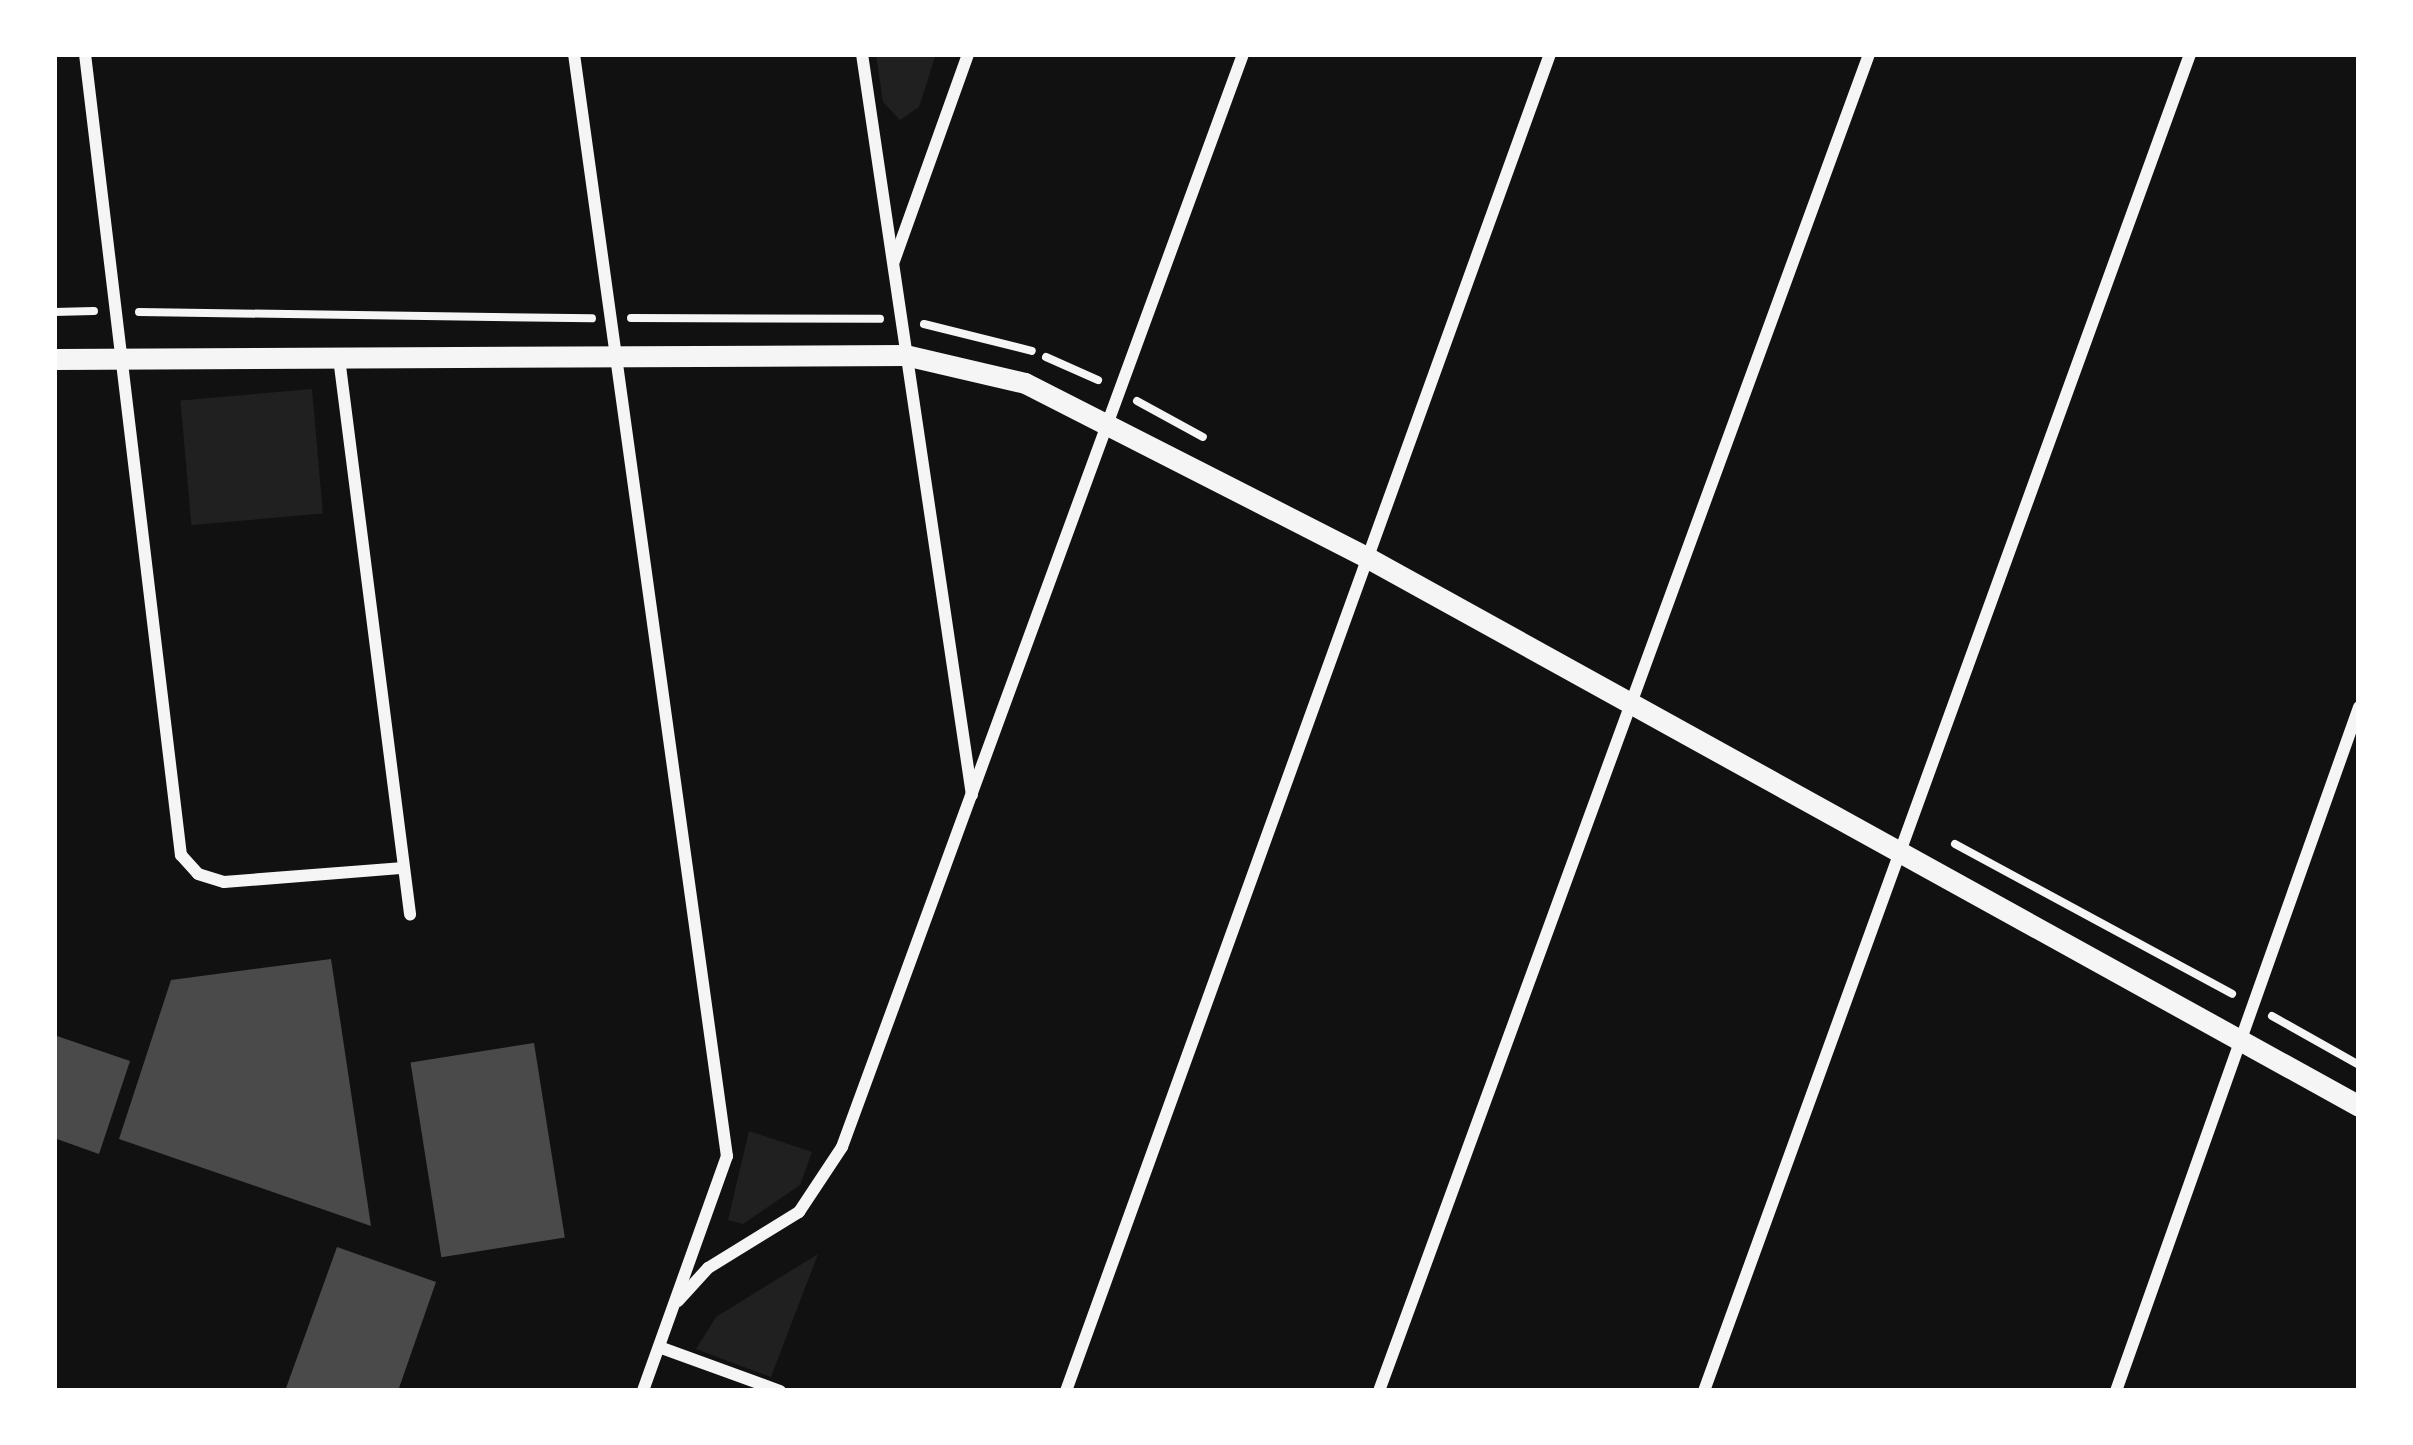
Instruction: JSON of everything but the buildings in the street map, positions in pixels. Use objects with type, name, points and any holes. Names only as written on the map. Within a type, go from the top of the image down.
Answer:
[{"type":"street","points":[[85,54],[181,855],[198,874],[224,882],[403,868]]},
{"type":"street","points":[[574,54],[727,1156],[643,1391]]},
{"type":"street","points":[[862,54],[972,795]]},
{"type":"street","points":[[893,262],[968,54]]},
{"type":"street","points":[[678,1301],[708,1268],[799,1211],[832,1169],[1243,54]]},
{"type":"street","points":[[1066,1391],[1550,54]]},
{"type":"street","points":[[1379,1391],[1869,54]]},
{"type":"street","points":[[1704,1391],[2190,54]]},
{"type":"street","points":[[54,359],[905,355],[1025,382],[1111,421],[1368,558],[1901,848],[2359,1106]]},
{"type":"street","points":[[339,358],[410,914]]},
{"type":"street","points":[[2116,1391],[2359,707]]},
{"type":"street","points":[[659,1346],[780,1391]]},
{"type":"path","points":[[54,312],[900,320],[1010,343],[1121,392],[1216,443]]},
{"type":"path","points":[[1911,821],[2359,1065]]},
{"type":"shaded area","points":[[876,54],[936,54],[919,107],[900,120],[883,102]]},
{"type":"shaded area","points":[[312,389],[323,514],[191,525],[181,401]]},
{"type":"shaded area","points":[[749,1131],[812,1152],[800,1185],[743,1224],[728,1220]]},
{"type":"shaded area","points":[[818,1254],[771,1377],[696,1349],[716,1317]]}]
